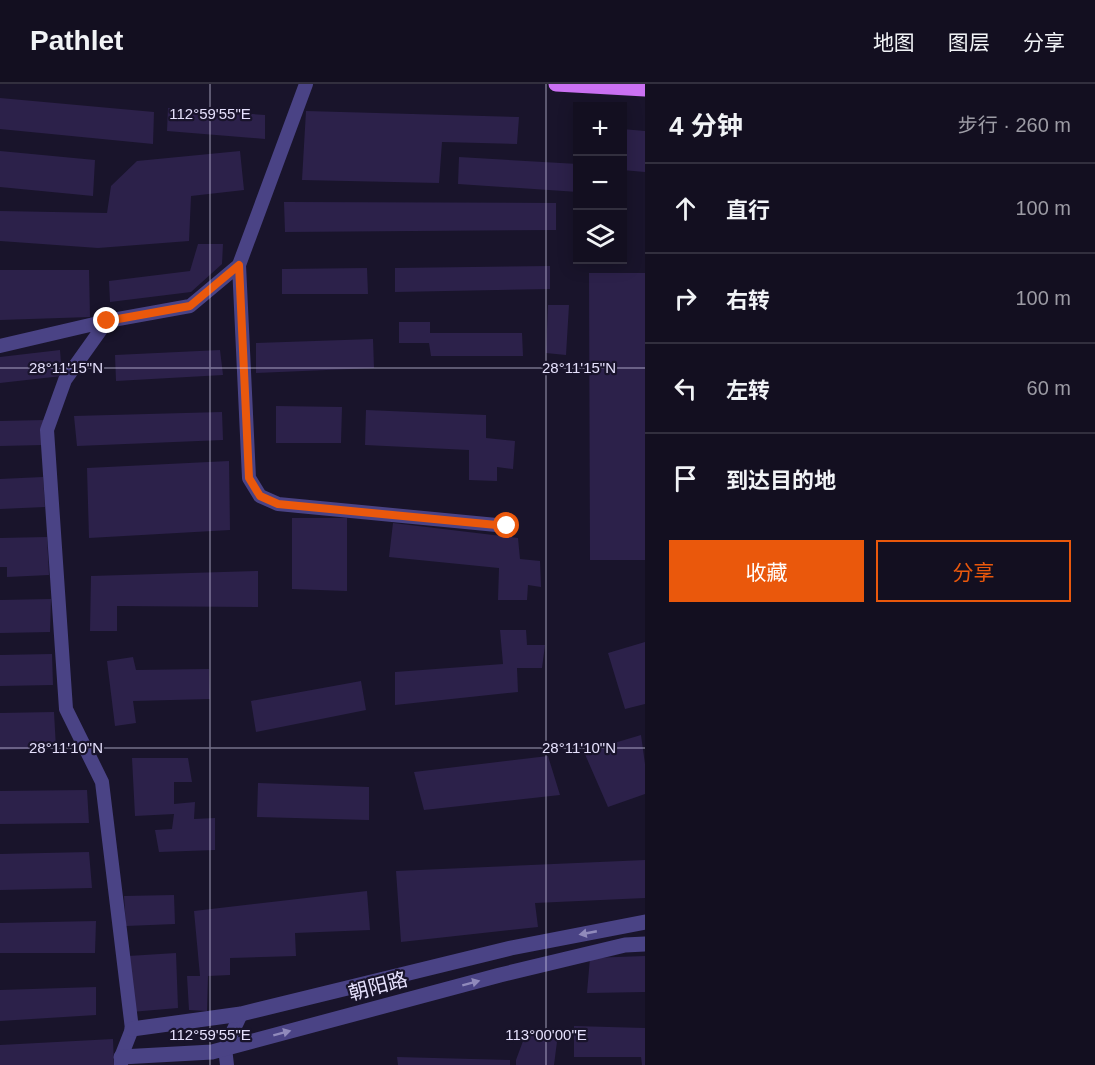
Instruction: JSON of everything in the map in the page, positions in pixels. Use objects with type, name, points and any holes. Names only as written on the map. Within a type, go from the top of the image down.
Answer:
[{"type":"main road","points":[[556,84],[645,89]]},
{"type":"street","points":[[306,84],[239,265],[249,478],[260,496],[278,504],[507,526]]},
{"type":"street","points":[[0,346],[107,321],[190,306],[239,265]]},
{"type":"street","points":[[107,321],[65,380],[47,430],[66,709],[102,782],[132,1029],[121,1061]]},
{"type":"street","name":"朝阳路","points":[[132,1029],[241,1014],[511,948],[645,922]]},
{"type":"street","name":"朝阳路","points":[[121,1061],[212,1052],[500,975],[624,945],[645,944]]},
{"type":"street","points":[[227,1065],[225,1048],[241,1014]]},
{"type":"building","points":[[0,98],[154,112],[153,144],[0,129]]},
{"type":"building","points":[[168,108],[265,115],[265,139],[167,131]]},
{"type":"building","points":[[306,111],[519,117],[517,144],[442,142],[439,183],[302,180]]},
{"type":"building","points":[[627,129],[645,131],[645,172],[627,170]]},
{"type":"building","points":[[0,151],[95,160],[93,196],[0,187]]},
{"type":"building","points":[[240,151],[244,190],[191,196],[189,241],[98,248],[0,241],[0,211],[107,213],[111,186],[137,161]]},
{"type":"building","points":[[459,157],[573,164],[573,192],[458,184]]},
{"type":"building","points":[[284,202],[556,203],[556,230],[285,232]]},
{"type":"building","points":[[198,244],[223,244],[222,264],[191,292],[110,302],[109,281],[190,271]]},
{"type":"building","points":[[550,266],[550,289],[395,292],[395,268]]},
{"type":"building","points":[[367,268],[368,294],[282,294],[282,269]]},
{"type":"building","points":[[0,270],[89,270],[90,317],[0,320]]},
{"type":"building","points":[[589,273],[645,273],[645,560],[590,560]]},
{"type":"building","points":[[548,305],[569,305],[566,355],[546,353]]},
{"type":"building","points":[[399,322],[430,322],[430,333],[522,333],[523,356],[431,356],[429,343],[399,343]]},
{"type":"building","points":[[373,339],[374,368],[256,373],[256,343]]},
{"type":"building","points":[[60,350],[62,376],[0,383],[0,357]]},
{"type":"building","points":[[220,350],[223,375],[116,381],[115,355]]},
{"type":"building","points":[[276,406],[342,407],[341,443],[276,443]]},
{"type":"building","points":[[366,410],[486,415],[486,438],[515,441],[513,469],[497,467],[497,481],[469,480],[469,450],[365,445]]},
{"type":"building","points":[[222,412],[223,440],[77,446],[74,416]]},
{"type":"building","points":[[45,420],[44,445],[0,446],[0,421]]},
{"type":"building","points":[[229,461],[230,530],[89,538],[87,468]]},
{"type":"building","points":[[43,477],[45,507],[0,509],[0,479]]},
{"type":"building","points":[[292,518],[347,518],[347,591],[292,589]]},
{"type":"building","points":[[393,523],[518,538],[520,559],[540,561],[541,587],[528,585],[527,600],[498,600],[499,568],[389,557]]},
{"type":"building","points":[[47,537],[49,575],[7,577],[7,567],[0,567],[0,538]]},
{"type":"building","points":[[258,571],[258,607],[117,606],[117,631],[90,631],[91,576]]},
{"type":"building","points":[[51,599],[50,632],[0,633],[0,600]]},
{"type":"building","points":[[500,630],[526,630],[527,645],[545,645],[542,668],[517,668],[518,692],[395,705],[395,672],[503,664]]},
{"type":"building","points":[[645,642],[645,704],[625,709],[608,653]]},
{"type":"building","points":[[52,654],[53,685],[0,686],[0,655]]},
{"type":"building","points":[[133,657],[136,670],[209,669],[210,699],[133,701],[136,723],[115,726],[107,661]]},
{"type":"building","points":[[361,681],[366,710],[256,732],[251,701]]},
{"type":"building","points":[[54,712],[56,748],[0,750],[0,713]]},
{"type":"building","points":[[641,735],[645,764],[645,794],[608,807],[584,752]]},
{"type":"building","points":[[548,756],[560,795],[424,810],[414,772]]},
{"type":"building","points":[[132,758],[188,758],[192,782],[174,782],[174,804],[195,802],[194,819],[215,818],[215,850],[159,852],[155,830],[172,829],[174,814],[135,816]]},
{"type":"building","points":[[258,783],[369,787],[369,820],[257,817]]},
{"type":"building","points":[[87,790],[89,823],[0,824],[0,791]]},
{"type":"building","points":[[89,852],[92,888],[0,890],[0,854]]},
{"type":"building","points":[[645,860],[645,898],[535,903],[538,927],[401,942],[396,871]]},
{"type":"building","points":[[367,891],[370,930],[295,933],[296,956],[230,958],[230,975],[208,976],[207,1011],[189,1010],[187,976],[200,976],[194,911]]},
{"type":"building","points":[[174,895],[175,924],[126,926],[124,896]]},
{"type":"building","points":[[96,921],[95,953],[0,953],[0,923]]},
{"type":"building","points":[[176,953],[178,1008],[131,1012],[128,956]]},
{"type":"building","points":[[645,956],[645,992],[587,993],[590,958]]},
{"type":"building","points":[[96,987],[96,1015],[0,1021],[0,990]]},
{"type":"building","points":[[574,1026],[645,1028],[645,1065],[642,1065],[641,1057],[574,1057]]},
{"type":"building","points":[[526,1033],[558,1034],[554,1065],[516,1065]]},
{"type":"building","points":[[113,1039],[114,1065],[0,1065],[0,1045]]},
{"type":"building","points":[[397,1057],[510,1060],[510,1065],[398,1065]]},
{"type":"route","points":[[107,321],[190,306],[239,265],[249,478],[260,496],[278,504],[507,526]]}]
